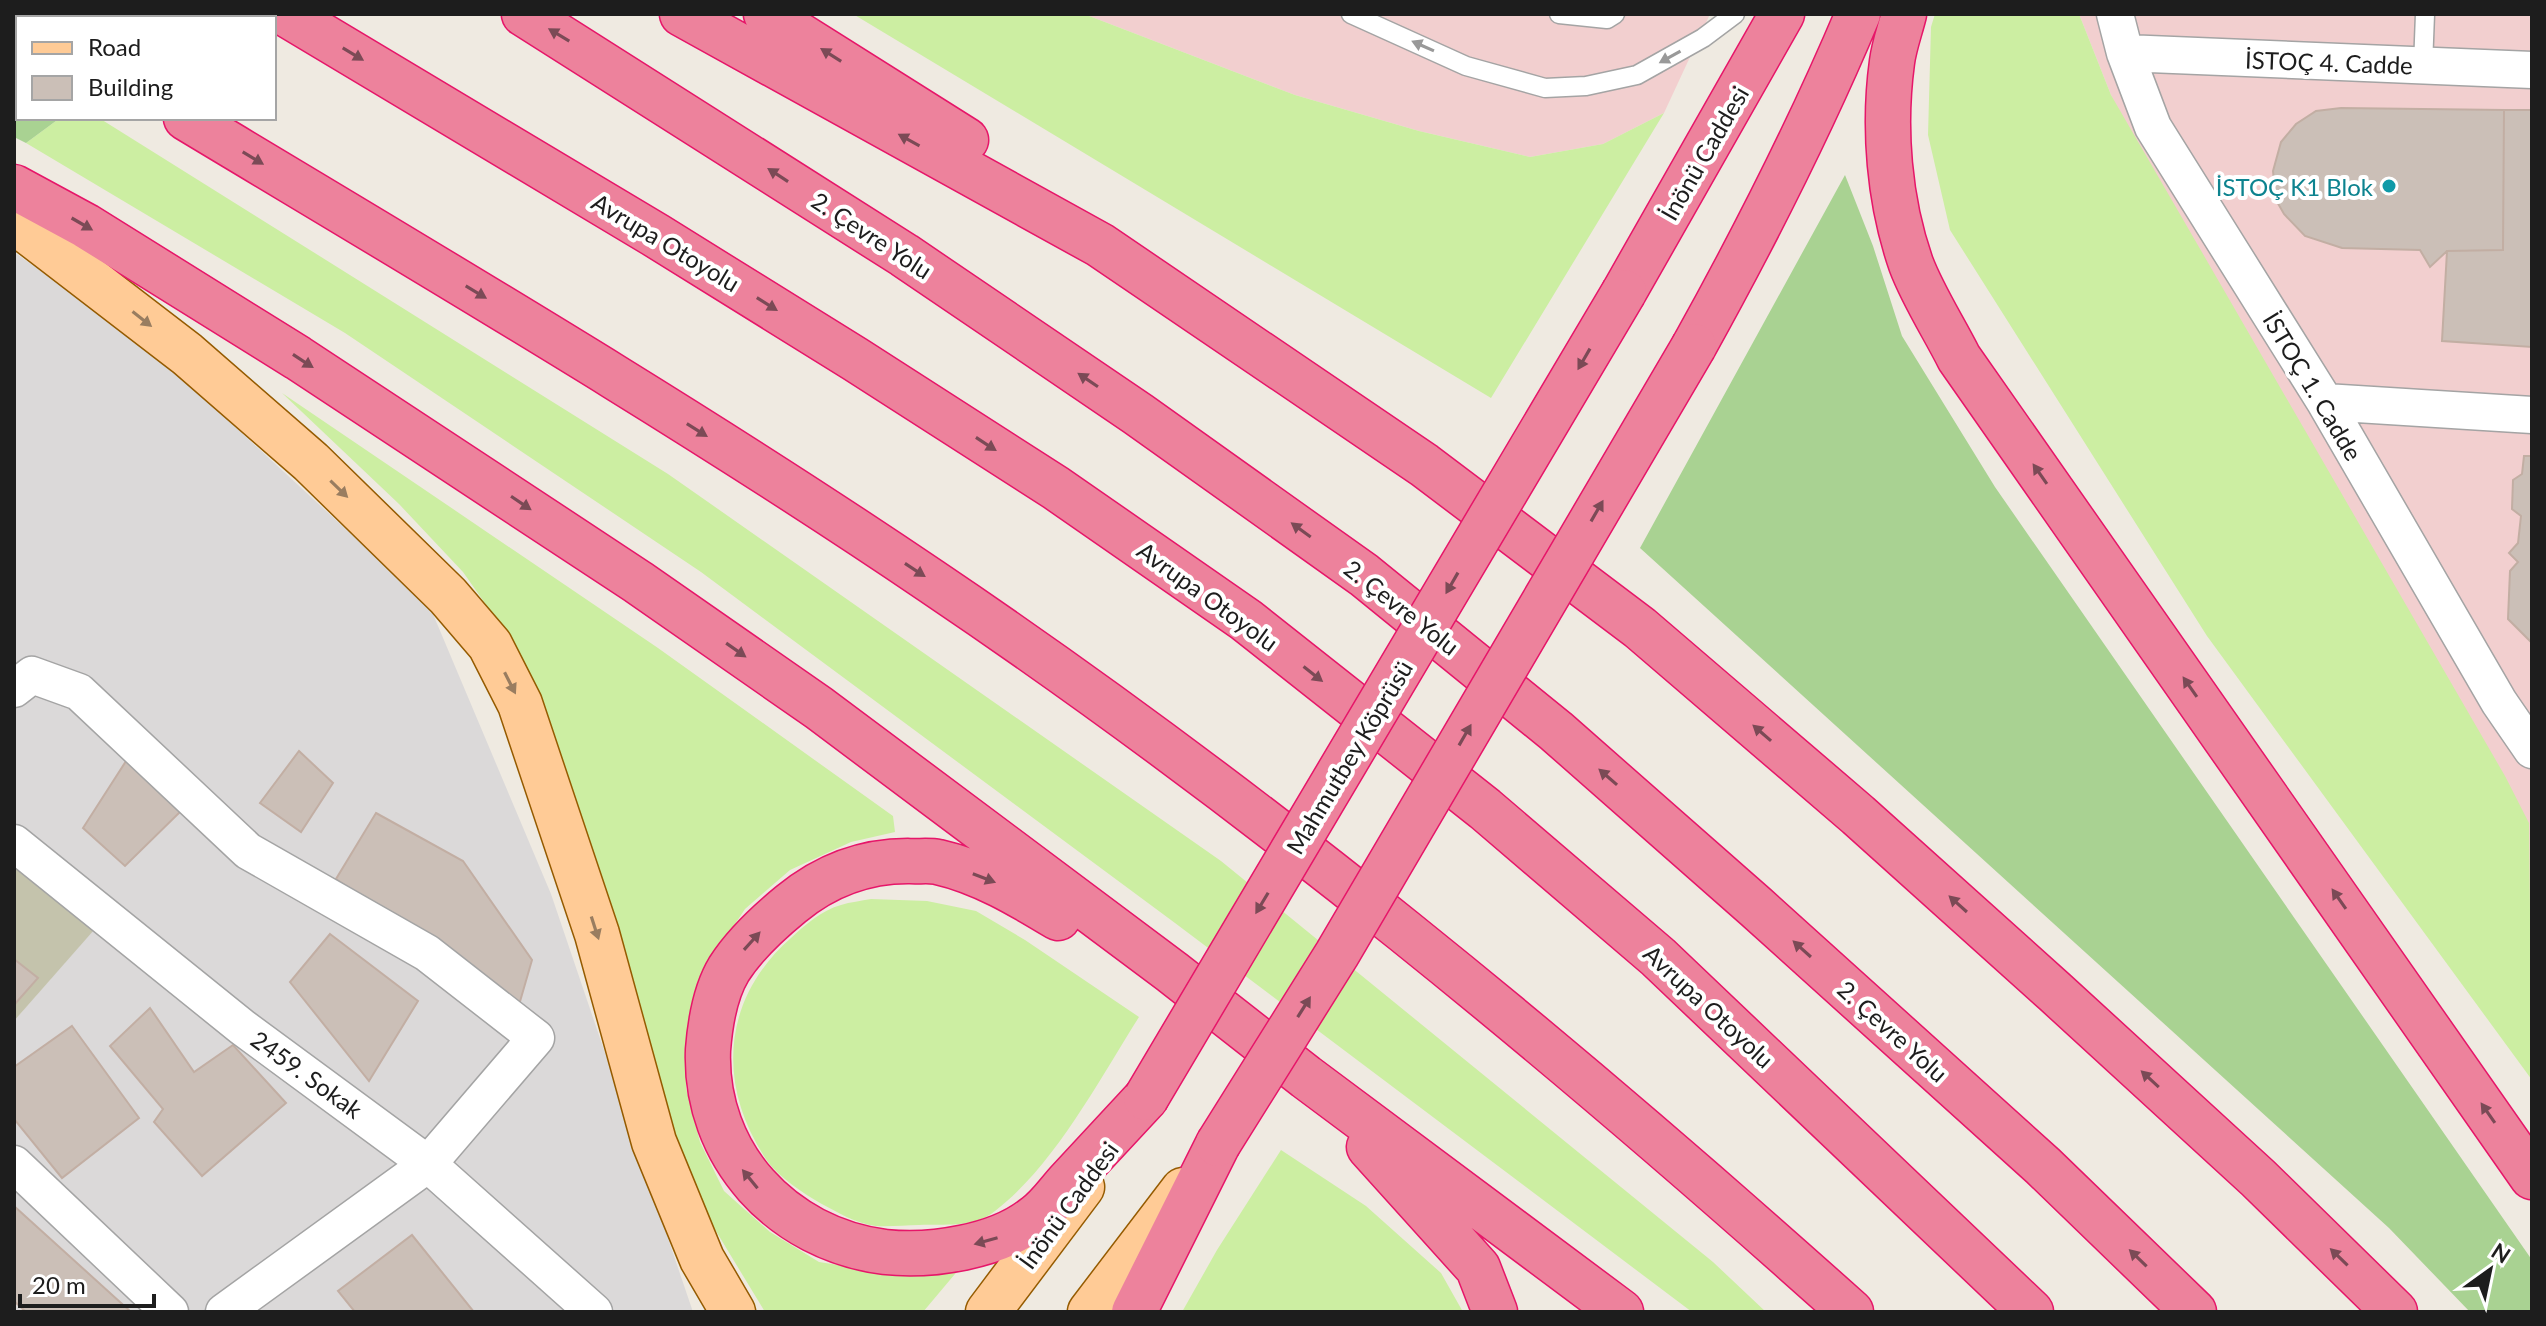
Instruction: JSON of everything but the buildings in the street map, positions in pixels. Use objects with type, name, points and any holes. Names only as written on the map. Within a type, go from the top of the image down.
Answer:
[{"type":"highway","name":"Avrupa Otoyolu","points":[[286,14],[657,236],[855,359],[1056,488],[1246,620],[1485,809],[1658,957],[2031,1312]]},
{"type":"highway","name":"2. Çevre Yolu","points":[[524,14],[904,255],[1138,414],[1364,575],[1556,731],[1744,897],[2043,1166],[2194,1312]]},
{"type":"highway","points":[[682,14],[1100,245],[1424,465],[1640,628],[1858,815],[2055,992],[2258,1178],[2395,1312]]},
{"type":"highway","points":[[766,14],[998,160],[1100,245]]},
{"type":"highway","name":"İnönü Caddesi","points":[[1624,292],[1782,14]]},
{"type":"highway","points":[[1134,1312],[1218,1144],[1337,954],[1739,266],[1793,158],[1858,14]]},
{"type":"highway","points":[[1904,14],[1892,61],[1889,104],[1889,149],[1894,197],[1912,266],[1959,358],[2532,1177]]},
{"type":"highway","points":[[189,120],[544,333],[752,464],[931,581],[1108,705],[1332,874],[1477,991],[1685,1163],[1851,1312]]},
{"type":"highway","points":[[14,187],[86,226],[298,358],[638,582],[819,708],[1621,1312]]},
{"type":"highway","name":"Mahmutbey Köprüsü","points":[[1172,972],[1104,942],[989,879],[935,862],[889,861],[847,870],[811,888],[776,916],[729,970],[709,1029],[711,1097],[721,1131],[733,1157],[757,1187],[790,1216],[864,1249],[925,1253],[960,1248],[1000,1237],[1035,1218],[1146,1098],[1624,292]]},
{"type":"highway","points":[[1306,1077],[1478,1268],[1495,1312]]},
{"type":"main road","points":[[14,221],[187,354],[311,462],[448,596],[490,645],[520,704],[597,934],[654,1142],[702,1259],[733,1312]]},
{"type":"main road","name":"İnönü Caddesi","points":[[988,1312],[1025,1266],[1146,1098]]},
{"type":"main road","points":[[1090,1312],[1218,1144]]},
{"type":"street","name":"İSTOÇ 1. Cadde","points":[[2115,14],[2125,53],[2153,127],[2325,402],[2499,702],[2532,750]]},
{"type":"street","name":"İSTOÇ 4. Cadde","points":[[2125,53],[2532,70]]},
{"type":"street","points":[[2325,402],[2532,415]]},
{"type":"street","points":[[14,689],[32,675],[79,692],[248,851],[427,953],[536,1038],[428,1164],[224,1312]]},
{"type":"street","name":"2459. Sokak","points":[[14,843],[242,1027],[428,1164],[594,1312]]},
{"type":"street","points":[[14,1164],[170,1312]]},
{"type":"lane","points":[[1351,14],[1466,66],[1545,88],[1586,86],[1637,75],[1703,38],[1735,14]]},
{"type":"lane","points":[[1559,14],[1607,19],[1615,14]]},
{"type":"lane","points":[[2423,66],[2425,14]]},
{"type":"shaded area","points":[[1084,14],[1710,14],[1664,113],[1603,144],[1530,157],[1419,131],[1295,95]]},
{"type":"shaded area","points":[[2079,14],[2532,14],[2532,1009],[2111,95]]},
{"type":"shaded area","points":[[14,252],[152,350],[430,607],[551,894],[693,1312],[14,1312],[14,1021],[100,922],[14,850]]},
{"type":"shaded area","points":[[14,850],[101,922],[14,1021]]},
{"type":"green space","points":[[853,14],[1084,14],[1295,95],[1419,131],[1530,157],[1603,144],[1664,113],[1491,398]]},
{"type":"green space","points":[[1935,14],[2079,14],[2111,95],[2505,776],[2529,823],[2532,1080],[2207,636],[1950,230],[1928,135],[1931,27]]},
{"type":"green space","points":[[14,71],[16,120],[57,120],[26,143],[14,137]]},
{"type":"green space","points":[[57,120],[102,120],[668,474],[1221,861],[1713,1262],[1766,1312],[1692,1312],[701,572],[345,333],[26,143]]},
{"type":"green space","points":[[1845,175],[1873,246],[1902,336],[1995,487],[2532,1260],[2532,1312],[2470,1312],[2389,1228],[1640,548]]},
{"type":"green space","points":[[282,393],[658,648],[893,816],[895,832],[851,842],[790,870],[745,909],[713,957],[688,1026],[686,1088],[700,1142],[724,1191],[770,1232],[819,1262],[890,1273],[960,1268],[923,1312],[765,1312],[702,1208],[674,1144],[508,636],[463,572],[399,504]]},
{"type":"green space","points":[[871,899],[927,901],[976,911],[1025,940],[1139,1017],[1074,1121],[1037,1171],[995,1211],[978,1220],[948,1225],[876,1226],[840,1214],[799,1190],[773,1168],[751,1133],[740,1104],[734,1074],[734,1045],[739,1016],[751,988],[768,962],[814,918],[834,907]]},
{"type":"green space","points":[[1281,1150],[1366,1206],[1441,1273],[1463,1312],[1182,1312],[1217,1250]]},
{"type":"place","name":"İSTOÇ K1 Blok","points":[[2389,186]]}]
